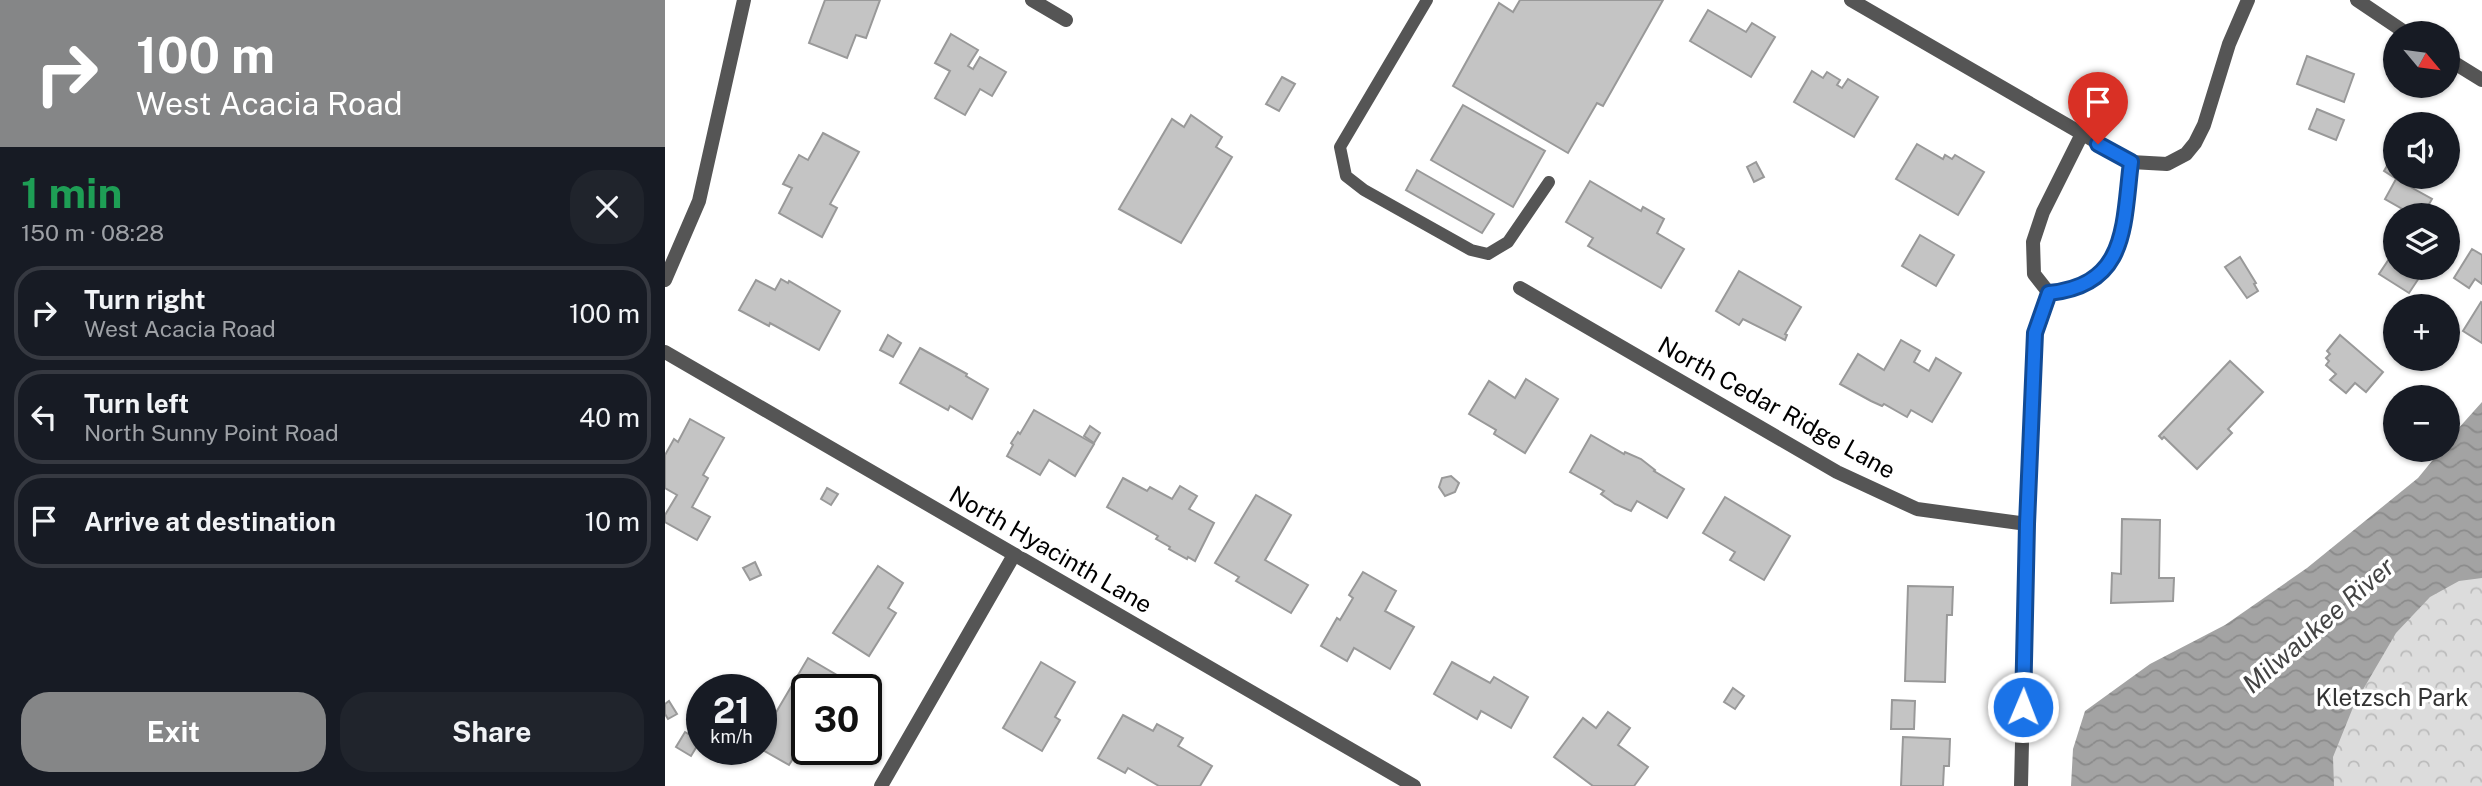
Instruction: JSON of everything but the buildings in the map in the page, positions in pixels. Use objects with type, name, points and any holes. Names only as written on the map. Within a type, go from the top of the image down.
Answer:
[{"type":"street","points":[[665,280],[699,201],[744,0]]},
{"type":"street","points":[[1032,0],[1066,20]]},
{"type":"street","points":[[1851,0],[2131,162],[2167,164],[2186,154],[2204,125],[2229,44],[2248,0]]},
{"type":"street","points":[[2357,0],[2388,21]]},
{"type":"street","points":[[2461,68],[2482,80]]},
{"type":"street","points":[[2049,293],[2033,274],[2033,242],[2043,212],[2082,134]]},
{"type":"street","points":[[2049,293],[2072,290],[2087,284],[2105,270],[2122,234],[2131,162]]},
{"type":"street","name":"North Cedar Ridge Lane","points":[[1520,288],[1837,471],[1917,509],[2027,524]]},
{"type":"street","points":[[2021,786],[2035,333],[2049,293]]},
{"type":"street","name":"North Hyacinth Lane","points":[[665,352],[1414,786]]},
{"type":"street","points":[[881,786],[1014,555]]},
{"type":"lane","points":[[1427,0],[1340,147],[1346,176],[1364,190],[1471,250],[1488,254],[1508,242],[1549,182]]},
{"type":"green space","name":"Kletzsch Park","points":[[2482,518],[2482,786],[2184,786]]},
{"type":"water","name":"Milwaukee River","points":[[2482,402],[2482,578],[2459,581],[2430,597],[2396,633],[2354,705],[2333,757],[2334,786],[2071,786],[2073,749],[2085,711],[2150,664],[2225,625],[2307,568],[2418,478],[2431,462],[2460,462],[2460,427]]},
{"type":"route","points":[[2023,707],[2035,333],[2049,293],[2072,290],[2087,284],[2105,270],[2122,234],[2131,162],[2098,144]]}]
